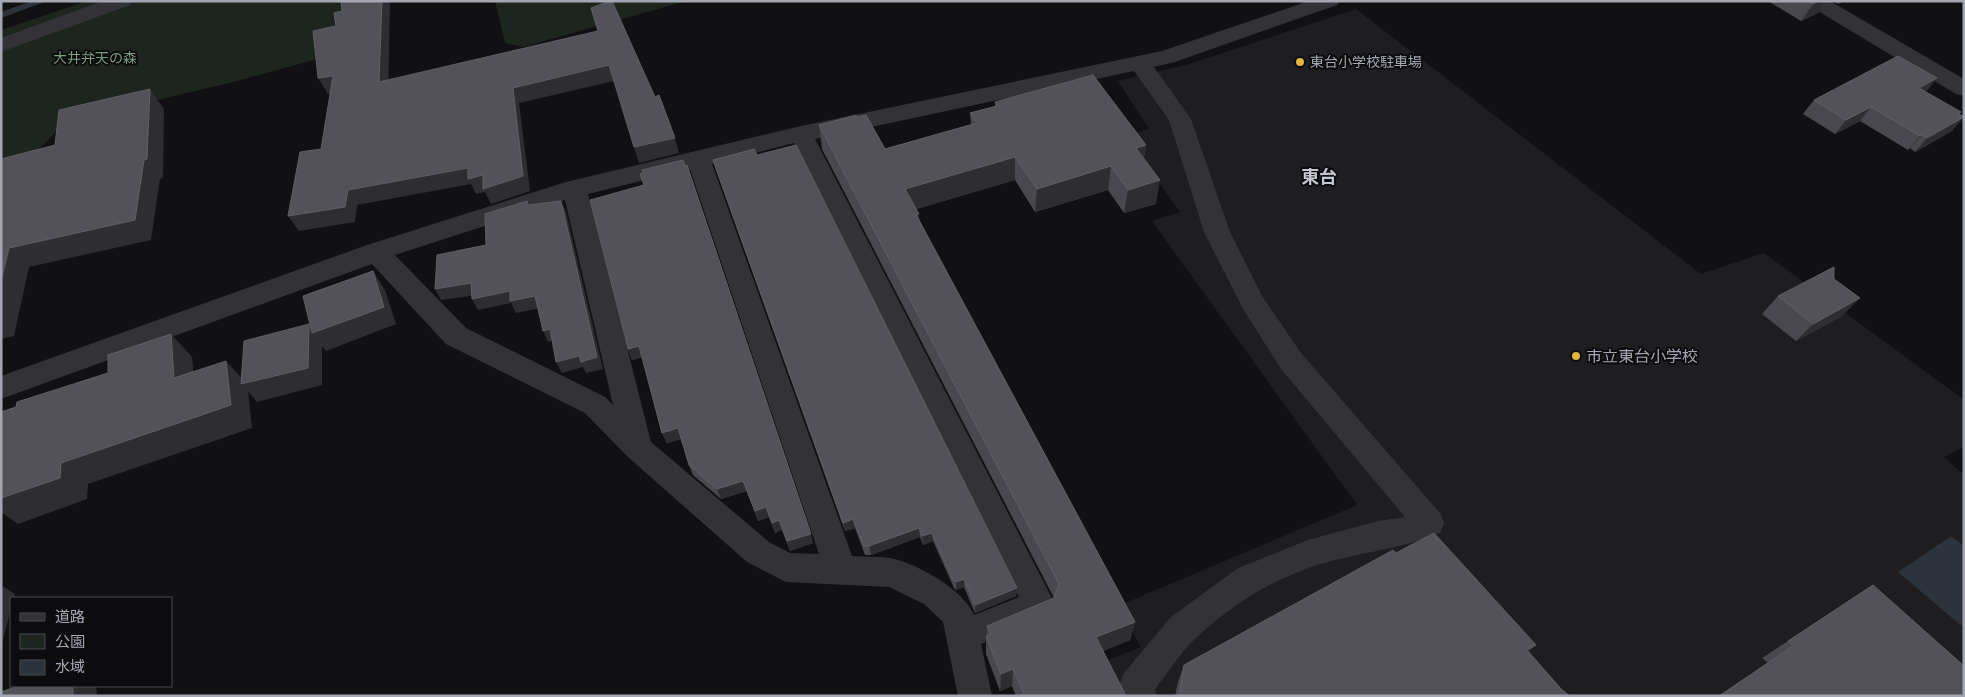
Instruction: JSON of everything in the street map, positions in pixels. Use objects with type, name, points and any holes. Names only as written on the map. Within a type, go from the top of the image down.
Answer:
[{"type":"street","points":[[1,45],[123,1]]},
{"type":"street","points":[[1,388],[376,252],[575,189],[800,134],[1167,57],[1210,44],[1330,1]]},
{"type":"street","points":[[1815,1],[1964,89]]},
{"type":"street","points":[[1138,62],[1180,119],[1217,232],[1252,302],[1291,361],[1429,523],[1412,530],[1378,535],[1308,554],[1248,578],[1183,628],[1136,685],[1140,696]]},
{"type":"street","points":[[800,134],[1039,604],[963,634]]},
{"type":"street","points":[[699,159],[841,571]]},
{"type":"street","points":[[575,189],[638,448]]},
{"type":"street","points":[[376,252],[456,336],[595,405],[638,448],[758,552],[786,567],[891,573],[935,593],[958,614],[975,696]]},
{"type":"shaded area","name":"市立東台小学校","points":[[1356,9],[1701,274],[1764,253],[1964,400],[1964,447],[1944,457],[1964,475],[1964,696],[1017,696],[1141,647],[1118,606],[1357,505],[1152,221],[1180,212],[1125,136],[1149,129],[1118,81],[1186,65]]},
{"type":"green space","name":"大井弁天の森","points":[[87,1],[386,1],[314,60],[237,81],[94,115],[56,132],[36,152],[1,167],[1,30]]},
{"type":"green space","points":[[495,1],[686,1],[523,47],[505,43]]},
{"type":"water","points":[[1951,536],[1964,546],[1964,628],[1898,572]]},
{"type":"building","points":[[341,1],[382,1],[379,82],[598,31],[591,8],[612,1],[655,97],[659,95],[675,138],[634,147],[609,65],[513,88],[523,176],[483,189],[483,175],[468,179],[468,168],[348,190],[345,207],[288,216],[300,152],[321,149],[333,76],[318,78],[313,31],[336,26],[334,13],[342,11]]},
{"type":"building","points":[[1898,56],[1937,78],[1919,88],[1961,112],[1959,114],[1964,117],[1927,138],[1922,135],[1920,136],[1871,107],[1846,120],[1814,100]]},
{"type":"building","points":[[1093,75],[1146,145],[1136,148],[1160,180],[1128,190],[1111,166],[1037,189],[1015,157],[905,189],[919,214],[916,215],[1135,622],[1096,637],[1126,696],[1025,696],[1013,669],[1001,674],[986,636],[991,634],[987,626],[1054,598],[1059,584],[819,125],[856,115],[857,117],[866,115],[885,149],[977,123],[970,113],[997,106],[995,102]]},
{"type":"building","points":[[150,89],[147,159],[144,160],[135,220],[9,248],[1,282],[1,159],[55,145],[59,110]]},
{"type":"building","points":[[796,145],[1017,588],[975,605],[964,579],[956,582],[953,580],[932,533],[922,536],[919,528],[869,546],[864,546],[853,519],[843,523],[713,160],[754,149],[757,155]]},
{"type":"building","points":[[683,160],[685,166],[687,165],[811,534],[787,541],[779,520],[772,523],[766,507],[755,511],[743,481],[717,489],[689,465],[678,428],[662,433],[639,346],[628,349],[590,200],[644,185],[640,174],[643,173],[642,170]]},
{"type":"building","points":[[527,201],[528,205],[561,201],[597,357],[581,362],[579,356],[556,362],[550,329],[543,331],[535,296],[510,301],[510,291],[472,299],[471,283],[435,289],[437,255],[486,245],[485,214]]},
{"type":"building","points":[[1834,267],[1834,279],[1860,298],[1813,324],[1778,296]]},
{"type":"building","points":[[373,271],[384,307],[312,333],[303,296]]},
{"type":"building","points":[[309,324],[308,368],[241,384],[244,341]]},
{"type":"building","points":[[171,334],[174,378],[226,361],[231,405],[61,463],[60,478],[1,498],[1,412],[16,407],[17,402],[108,373],[108,355]]},
{"type":"building","points":[[1434,533],[1536,645],[1527,650],[1562,690],[1570,696],[1179,696],[1184,665],[1393,550],[1396,553]]},
{"type":"building","points":[[1873,585],[1964,666],[1964,696],[1719,696],[1793,646],[1788,641]]},
{"type":"building","points":[[15,687],[73,687],[73,696],[1,696],[1,692]]},
{"type":"waterway","points":[[1,15],[42,1]]},
{"type":"place","name":"東台小学校駐車場","points":[[1300,62]]},
{"type":"place","name":"市立東台小学校","points":[[1576,356]]},
{"type":"district","name":"東台","points":[[1319,177]]}]
